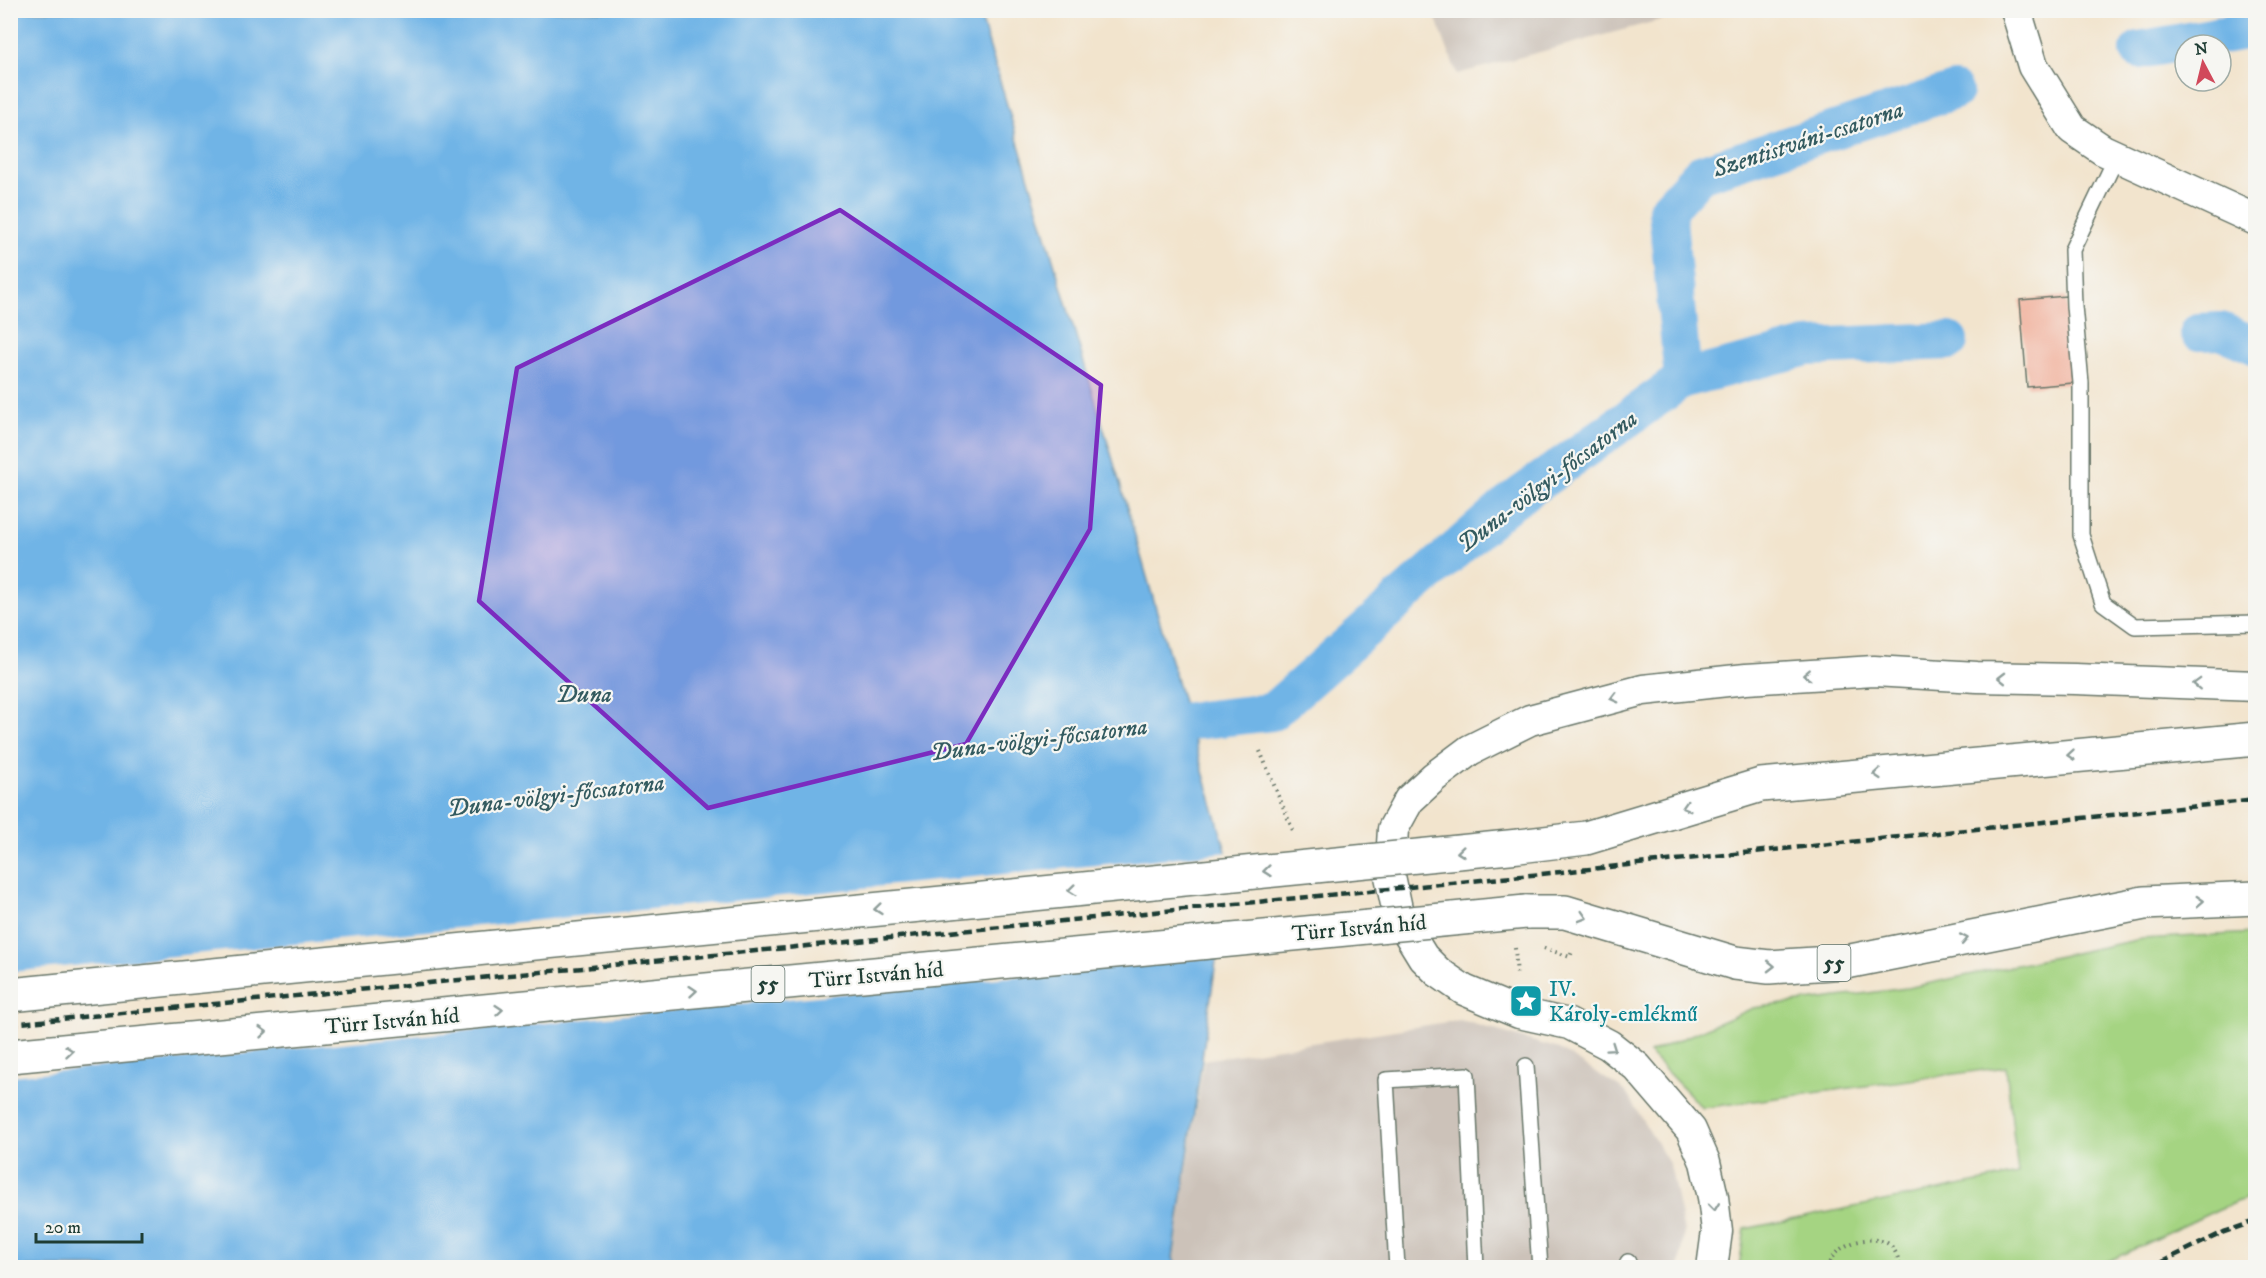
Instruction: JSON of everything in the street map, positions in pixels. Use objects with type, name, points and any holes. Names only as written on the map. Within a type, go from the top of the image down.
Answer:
[{"type":"main road","points":[[10,995],[1519,846],[1586,837],[1761,784],[2256,739]]},
{"type":"main road","name":"Türr István híd","points":[[10,1056],[1526,912],[1565,912],[1735,963],[1769,967],[1846,962],[2144,903],[2256,898]]},
{"type":"street","points":[[2016,10],[2033,66],[2072,129],[2103,150],[2256,220]]},
{"type":"street","points":[[1712,1268],[1717,1231],[1713,1197],[1705,1162],[1691,1130],[1637,1067],[1609,1045],[1569,1024],[1519,1013],[1464,990],[1438,972],[1423,957],[1399,918],[1390,876],[1393,829],[1409,800],[1434,777],[1470,750],[1530,720],[1643,690],[1746,679],[1874,671],[1977,677],[2256,686]]},
{"type":"lane","points":[[2117,156],[2072,250],[2074,306],[2081,382],[2081,535],[2103,603],[2135,626],[2256,623]]},
{"type":"lane","points":[[1526,1066],[1540,1268]]},
{"type":"lane","points":[[1397,1268],[1386,1080],[1467,1074],[1476,1268]]},
{"type":"path","points":[[1260,751],[1297,838]]},
{"type":"path","points":[[1827,1268],[1834,1255],[1846,1246],[1860,1241],[1874,1240],[1888,1244],[1896,1252],[1901,1268]]},
{"type":"highlighted area","points":[[840,210],[1101,385],[1090,529],[966,744],[708,808],[479,601],[517,368]]},
{"type":"shaded area","points":[[1433,11],[1688,11],[1457,74]]},
{"type":"shaded area","points":[[1460,1020],[1559,1049],[1625,1091],[1670,1165],[1684,1232],[1679,1267],[1177,1268],[1173,1259],[1204,1060]]},
{"type":"green space","points":[[2255,933],[2255,1195],[2219,1209],[2096,1267],[1739,1267],[1745,1229],[2018,1174],[2006,1067],[1702,1108],[1649,1053],[1753,1008],[1907,988],[2141,939]]},
{"type":"water","name":"Duna","points":[[10,11],[979,11],[1121,487],[1230,865],[1173,1258],[1177,1267],[11,1267]]},
{"type":"pier","points":[[1229,852],[1233,866],[1221,956],[11,1076],[11,972]]},
{"type":"building","points":[[2066,296],[2073,383],[2027,387],[2020,300]]},
{"type":"waterway","name":"Szentistváni-csatorna","points":[[2139,50],[2256,29]]},
{"type":"waterway","name":"Szentistváni-csatorna","points":[[1683,379],[1667,210],[1700,174],[1954,91]]},
{"type":"waterway","name":"Duna-völgyi-főcsatorna","points":[[2199,332],[2221,331],[2256,346]]},
{"type":"waterway","name":"Duna-völgyi-főcsatorna","points":[[1138,727],[1272,712],[1504,507],[1683,379],[1807,347],[1949,341]]},
{"type":"railway","points":[[10,1024],[1522,876],[2256,800]]},
{"type":"railway","points":[[2149,1268],[2224,1232],[2256,1221]]},
{"type":"place","name":"IV. Károly-emlékmű","points":[[1526,1001]]}]
